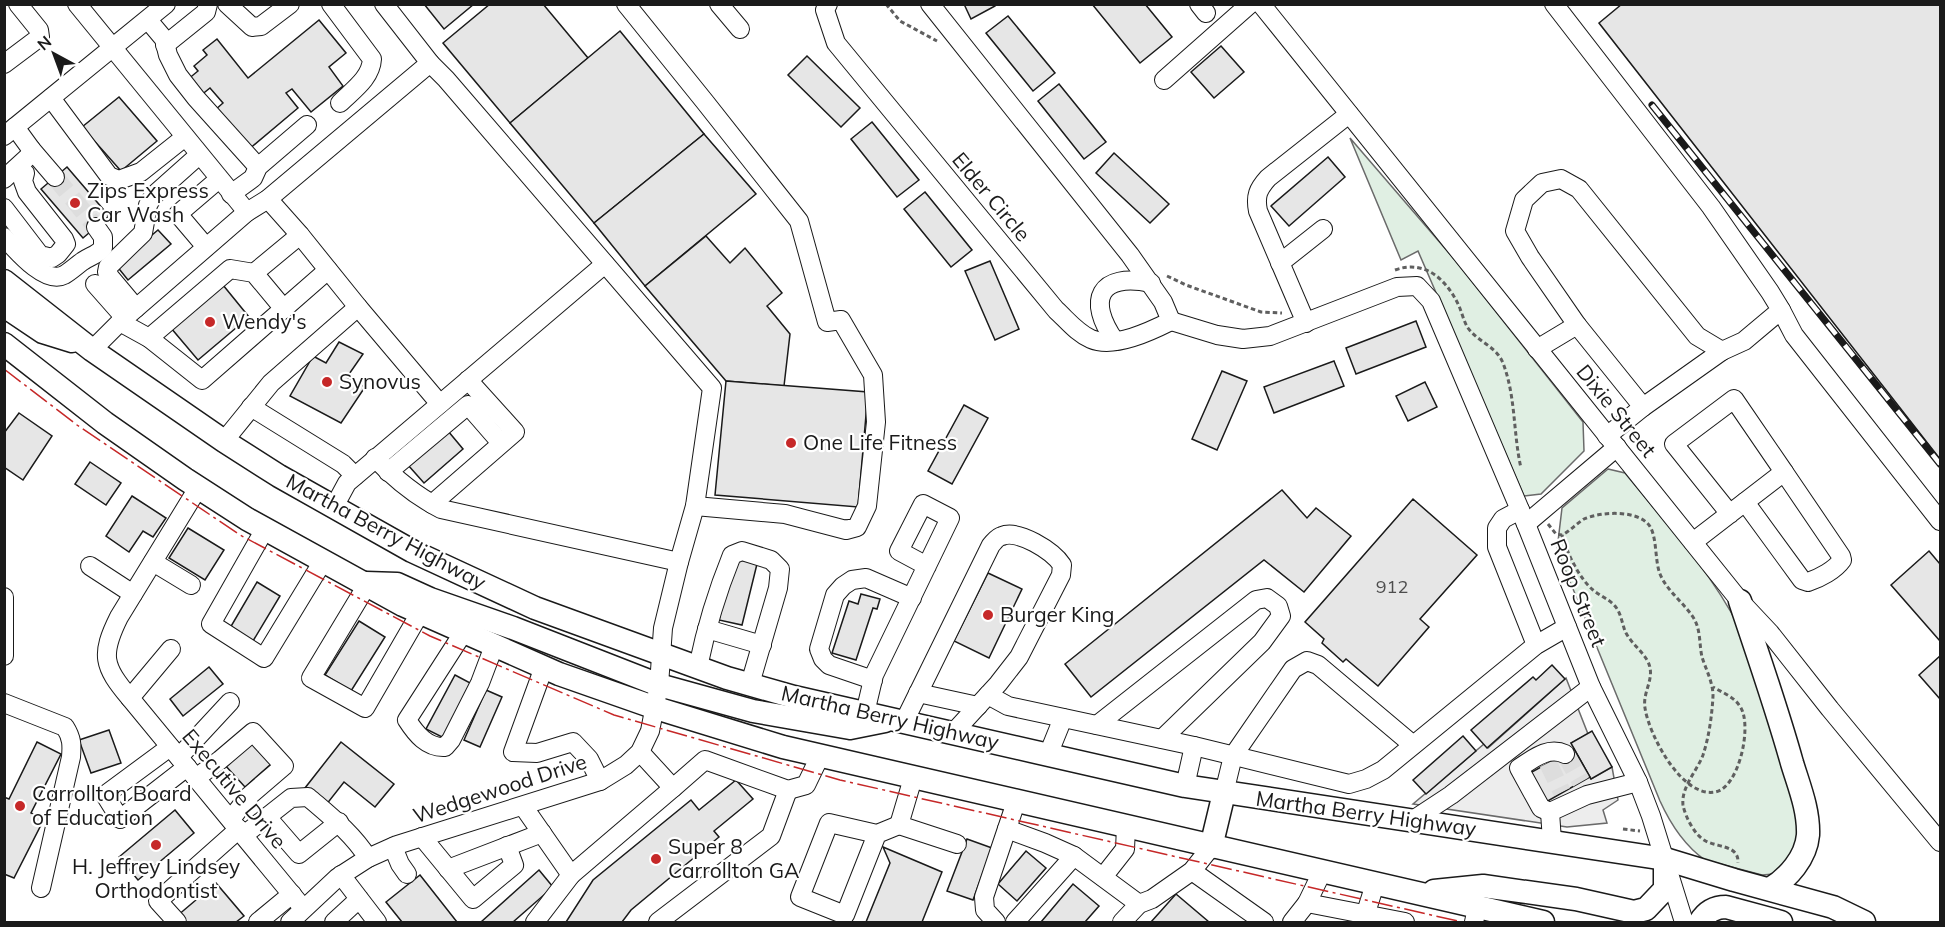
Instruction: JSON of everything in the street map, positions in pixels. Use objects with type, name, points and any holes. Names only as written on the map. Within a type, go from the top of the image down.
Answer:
[{"type":"main road","name":"Martha Berry Highway","points":[[4,281],[90,348],[224,441],[279,476],[412,551],[535,608],[662,655],[794,697],[1185,786],[1665,859],[1833,907],[1864,922]]},
{"type":"main road","points":[[4,306],[43,332],[90,348]]},
{"type":"main road","points":[[4,344],[105,423],[198,488],[265,529],[420,613],[544,667],[656,708],[741,735],[820,756],[1415,893],[1475,915],[1543,922]]},
{"type":"main road","points":[[364,584],[397,584],[430,599],[659,684],[753,711],[850,728],[898,720]]},
{"type":"main road","points":[[1740,601],[1778,712],[1807,813],[1808,837],[1798,863],[1784,880],[1770,889]]},
{"type":"main road","points":[[1211,847],[1224,793]]},
{"type":"main road","points":[[1415,893],[1483,886],[1576,899],[1634,912],[1646,909],[1665,889],[1665,859]]},
{"type":"main road","points":[[1700,922],[1712,910],[1726,907],[1781,922]]},
{"type":"street","points":[[4,64],[40,37],[39,30],[18,4]]},
{"type":"street","points":[[77,4],[247,212]]},
{"type":"street","points":[[55,177],[36,155],[7,133],[166,4]]},
{"type":"street","points":[[165,45],[206,12],[208,4]]},
{"type":"street","points":[[232,6],[252,27],[261,26],[290,4]]},
{"type":"street","points":[[331,4],[372,59],[371,68],[363,80],[340,103]]},
{"type":"street","name":"Wedgewood Drive","points":[[290,922],[298,901],[368,858],[423,837],[600,781],[626,765],[640,752],[650,730],[656,708],[663,628],[695,506],[711,388],[430,63],[384,4]]},
{"type":"street","points":[[626,4],[799,221],[827,322],[841,320],[873,375],[876,422],[867,506],[857,527],[846,530],[786,514],[695,506]]},
{"type":"street","points":[[719,4],[740,29]]},
{"type":"street","name":"Elder Circle","points":[[828,4],[825,10],[836,43],[1056,310],[1080,333],[1093,340],[1115,341],[1141,335],[1171,321]]},
{"type":"street","points":[[930,4],[1151,283],[1171,321],[1217,335],[1243,339],[1270,336],[1306,323],[1255,199],[1258,189],[1268,178],[1349,114]]},
{"type":"street","points":[[1164,80],[1250,4]]},
{"type":"street","name":"Dixie Street","points":[[1261,4],[1740,601],[1770,633],[1941,842]]},
{"type":"street","points":[[1554,4],[1711,207],[1770,292],[1794,334],[1941,521]]},
{"type":"street","points":[[148,20],[164,39],[168,55],[178,75],[258,167]]},
{"type":"street","points":[[90,348],[247,212],[268,198],[430,63]]},
{"type":"street","points":[[51,98],[109,176],[119,180],[141,172],[185,137]]},
{"type":"street","points":[[231,194],[253,178],[258,167],[307,125]]},
{"type":"street","points":[[4,208],[40,255],[52,258],[66,244],[27,192],[23,181],[36,155]]},
{"type":"street","points":[[4,179],[29,156],[36,155]]},
{"type":"street","points":[[127,316],[107,272],[108,267],[143,233],[148,205],[153,196],[199,155]]},
{"type":"street","points":[[4,189],[11,181],[26,173]]},
{"type":"street","points":[[207,247],[178,214],[219,179]]},
{"type":"street","points":[[1643,407],[1577,325],[1515,231],[1524,200],[1542,183],[1561,180],[1579,189],[1697,336],[1722,351]]},
{"type":"street","points":[[268,198],[440,404]]},
{"type":"street","points":[[4,237],[40,271],[54,277],[63,276],[103,248],[103,237],[96,227]]},
{"type":"street","points":[[1280,263],[1323,229]]},
{"type":"street","points":[[254,273],[300,235]]},
{"type":"street","points":[[334,507],[347,483],[605,264]]},
{"type":"street","points":[[149,338],[230,269],[254,273],[284,309]]},
{"type":"street","points":[[95,284],[149,338],[202,380],[328,270]]},
{"type":"street","points":[[1115,341],[1100,317],[1100,298],[1105,289],[1125,279],[1151,283]]},
{"type":"street","name":"Roop Street","points":[[1306,323],[1397,287],[1417,286],[1431,301],[1523,517],[1591,687],[1638,782],[1684,922]]},
{"type":"street","points":[[224,441],[272,383],[358,307]]},
{"type":"street","points":[[1536,645],[1497,547],[1497,528],[1503,519],[1523,517],[1612,442],[1643,407],[1722,351],[1743,341],[1780,310]]},
{"type":"street","points":[[1537,349],[1577,325]]},
{"type":"street","points":[[462,385],[468,405],[501,443]]},
{"type":"street","points":[[432,504],[515,432],[462,385]]},
{"type":"street","points":[[1730,514],[1674,444],[1734,399],[1842,560],[1818,579],[1808,582],[1802,580],[1745,502]]},
{"type":"street","points":[[388,472],[468,405]]},
{"type":"street","points":[[251,407],[343,464],[355,476]]},
{"type":"street","points":[[375,458],[388,472],[441,509],[679,562]]},
{"type":"street","points":[[1693,542],[1784,472]]},
{"type":"street","name":"Executive Drive","points":[[198,488],[119,617],[109,638],[107,657],[113,677],[298,901]]},
{"type":"street","points":[[265,529],[211,624],[264,658],[323,561]]},
{"type":"street","points":[[898,720],[918,693],[991,545],[1000,536],[1010,534],[1041,545],[1057,557],[1062,565],[1061,575],[1019,657],[953,733]]},
{"type":"street","points":[[698,667],[719,587],[732,555],[742,551],[771,560],[780,569],[778,588],[750,684]]},
{"type":"street","points":[[153,562],[191,585]]},
{"type":"street","points":[[90,566],[134,594]]},
{"type":"street","points":[[865,713],[873,680],[927,566]]},
{"type":"street","points":[[873,680],[829,665],[823,660],[819,649],[835,595],[852,580],[866,578],[912,598]]},
{"type":"street","points":[[364,584],[311,678],[365,708],[420,613]]},
{"type":"street","points":[[4,597],[4,656]]},
{"type":"street","points":[[1097,725],[1256,600],[1267,598],[1278,606],[1281,616],[1262,642],[1161,739]]},
{"type":"street","points":[[918,693],[983,700],[1194,746],[1349,784],[1366,779],[1383,770],[1536,645],[1567,627]]},
{"type":"street","points":[[707,628],[762,645]]},
{"type":"street","points":[[464,633],[407,720],[415,732],[436,747],[445,747],[451,740],[480,683],[494,646]]},
{"type":"street","points":[[130,698],[171,649]]},
{"type":"street","points":[[1224,793],[1233,756],[1293,669],[1307,661],[1318,665],[1413,746]]},
{"type":"street","points":[[544,667],[513,752],[537,753],[573,742],[589,759],[600,781]]},
{"type":"street","points":[[1413,820],[1451,795],[1591,687]]},
{"type":"street","points":[[183,762],[230,702]]},
{"type":"street","points":[[4,703],[65,727],[72,744],[41,888]]},
{"type":"street","points":[[1048,755],[1063,718]]},
{"type":"street","points":[[183,762],[220,760],[253,732],[284,766],[249,795],[238,828]]},
{"type":"street","points":[[1529,735],[1545,759]]},
{"type":"street","points":[[1185,786],[1194,746]]},
{"type":"street","points":[[1519,768],[1545,759],[1556,750],[1564,754]]},
{"type":"street","points":[[640,752],[673,788]]},
{"type":"street","points":[[1504,754],[1519,768],[1541,808],[1550,812]]},
{"type":"street","points":[[535,922],[572,875],[705,760],[788,790],[806,785],[820,756]]},
{"type":"street","points":[[899,825],[913,778]]},
{"type":"street","points":[[1550,812],[1565,798],[1584,789],[1638,782]]},
{"type":"street","points":[[658,922],[771,836],[788,790]]},
{"type":"street","points":[[177,922],[158,901],[238,828],[267,818],[291,798],[308,797],[339,822],[358,842],[368,858]]},
{"type":"street","points":[[996,922],[985,910],[984,897],[1016,802]]},
{"type":"street","points":[[523,806],[572,875]]},
{"type":"street","points":[[1550,812],[1552,841]]},
{"type":"street","points":[[267,818],[299,854],[339,822]]},
{"type":"street","points":[[877,834],[845,915],[800,897],[829,823],[877,834],[899,825],[957,844]]},
{"type":"street","points":[[1103,877],[1125,849],[1126,827]]},
{"type":"street","points":[[1006,829],[1074,856],[1139,904]]},
{"type":"street","points":[[448,869],[542,833]]},
{"type":"street","points":[[423,837],[473,899],[514,866],[507,846]]},
{"type":"street","points":[[393,847],[400,864],[408,874]]},
{"type":"street","points":[[1122,922],[1139,904],[1152,899],[1192,871],[1211,847]]},
{"type":"street","points":[[1015,922],[1074,856]]},
{"type":"street","points":[[1192,871],[1264,922]]},
{"type":"street","points":[[1292,922],[1308,903],[1322,872]]},
{"type":"street","points":[[341,875],[377,922]]},
{"type":"street","points":[[1364,918],[1375,884]]},
{"type":"street","points":[[334,922],[359,899]]},
{"type":"street","points":[[258,922],[298,901]]},
{"type":"street","points":[[1308,903],[1364,918],[1405,922]]},
{"type":"path","points":[[1562,535],[1564,544],[1587,584],[1617,608],[1626,632],[1648,661],[1652,673],[1644,698],[1645,711],[1659,746],[1680,777],[1692,788],[1704,793],[1718,792],[1727,786],[1738,769],[1746,729],[1743,711],[1736,700],[1713,687]]},
{"type":"green space","points":[[1350,138],[1455,260],[1583,422],[1584,451],[1541,494],[1524,496],[1418,251],[1401,260]]},
{"type":"green space","points":[[1608,469],[1625,473],[1701,566],[1739,627],[1750,652],[1769,703],[1801,836],[1797,854],[1774,874],[1762,875],[1705,860],[1691,848],[1673,826],[1660,801],[1557,550],[1562,508]]},
{"type":"shaded area","points":[[1566,678],[1588,734],[1571,743],[1591,779],[1612,767],[1618,800],[1603,810],[1607,823],[1567,827],[1413,804],[1484,744],[1488,748]]},
{"type":"building","points":[[424,4],[474,4],[444,29]]},
{"type":"building","points":[[490,4],[543,4],[588,58],[510,123],[443,43]]},
{"type":"building","points":[[964,4],[995,4],[995,6],[971,19]]},
{"type":"building","points":[[1092,4],[1145,4],[1172,37],[1140,63]]},
{"type":"building","points":[[1622,4],[1940,4],[1940,459],[1599,23]]},
{"type":"building","points":[[1008,16],[1055,73],[1033,91],[986,33]]},
{"type":"building","points":[[319,20],[346,53],[329,67],[343,86],[311,112],[292,89],[286,93],[298,108],[248,150],[215,110],[223,103],[210,88],[200,96],[187,80],[198,71],[194,66],[207,55],[203,50],[217,39],[248,78]]},
{"type":"building","points":[[620,31],[704,134],[594,223],[510,123]]},
{"type":"building","points":[[1221,46],[1244,72],[1214,98],[1191,72]]},
{"type":"building","points":[[807,56],[860,108],[841,127],[788,75]]},
{"type":"building","points":[[1059,84],[1106,142],[1084,159],[1038,101]]},
{"type":"building","points":[[119,97],[157,141],[121,171],[82,127]]},
{"type":"building","points":[[872,122],[919,180],[897,197],[851,139]]},
{"type":"building","points":[[704,134],[756,194],[645,286],[594,223]]},
{"type":"building","points":[[1114,153],[1169,204],[1150,223],[1096,173]]},
{"type":"building","points":[[1328,157],[1345,177],[1289,226],[1271,206]]},
{"type":"building","name":"Zips Express Car Wash","points":[[67,167],[109,216],[83,238],[41,189]]},
{"type":"building","points":[[925,192],[972,250],[951,267],[904,209]]},
{"type":"building","points":[[158,230],[171,244],[128,280],[116,265]]},
{"type":"building","points":[[706,236],[730,263],[745,248],[782,293],[767,306],[790,334],[784,386],[726,381],[645,286]]},
{"type":"building","points":[[990,261],[1019,329],[995,340],[965,271]]},
{"type":"building","name":"Wendy's","points":[[223,285],[249,317],[198,360],[171,328]]},
{"type":"building","points":[[1416,321],[1426,347],[1356,374],[1346,348]]},
{"type":"building","name":"Synovus","points":[[339,342],[363,354],[347,377],[365,387],[341,423],[290,396],[313,356],[326,363]]},
{"type":"building","points":[[1334,361],[1344,386],[1274,413],[1264,387]]},
{"type":"building","points":[[1222,371],[1247,381],[1217,450],[1192,439]]},
{"type":"building","name":"One Life Fitness","points":[[726,381],[868,392],[858,507],[715,495]]},
{"type":"building","points":[[1425,382],[1437,407],[1408,421],[1396,396]]},
{"type":"building","points":[[964,405],[988,418],[952,484],[928,471]]},
{"type":"building","points":[[19,413],[52,436],[23,480],[4,467],[4,433]]},
{"type":"building","points":[[448,431],[463,449],[424,483],[408,465]]},
{"type":"building","points":[[90,462],[121,483],[106,505],[75,484]]},
{"type":"building","points":[[1282,490],[1307,518],[1316,508],[1351,536],[1304,592],[1264,560],[1091,697],[1065,664]]},
{"type":"building","points":[[132,496],[166,518],[153,537],[143,531],[129,552],[106,536]]},
{"type":"building","points":[[1413,499],[1477,555],[1420,619],[1429,627],[1378,686],[1346,659],[1343,662],[1322,643],[1324,639],[1305,622]]},
{"type":"building","points":[[188,528],[224,550],[205,580],[169,558]]},
{"type":"building","points":[[1929,551],[1940,564],[1940,641],[1891,585]]},
{"type":"building","points":[[734,558],[757,564],[742,625],[719,620]]},
{"type":"building","name":"Burger King","points":[[988,573],[1022,589],[989,658],[954,641]]},
{"type":"building","points":[[257,582],[280,596],[253,641],[230,628]]},
{"type":"building","points":[[861,594],[880,599],[877,609],[873,608],[856,660],[832,653],[849,601],[858,604]]},
{"type":"building","points":[[359,621],[385,637],[351,691],[325,675]]},
{"type":"building","points":[[1940,656],[1940,699],[1919,675]]},
{"type":"building","points":[[1552,665],[1565,679],[1487,748],[1471,730],[1533,677],[1536,680]]},
{"type":"building","points":[[209,667],[223,684],[183,716],[170,699]]},
{"type":"building","points":[[455,675],[474,685],[446,739],[426,729]]},
{"type":"building","points":[[486,690],[502,697],[480,747],[464,740]]},
{"type":"building","points":[[109,730],[121,763],[91,773],[79,740]]},
{"type":"building","points":[[1592,731],[1612,767],[1591,779],[1571,743]]},
{"type":"building","points":[[1463,736],[1476,751],[1426,794],[1413,780]]},
{"type":"building","points":[[250,741],[271,764],[245,787],[224,764]]},
{"type":"building","name":"Carrollton Board of Education","points":[[37,742],[61,754],[31,813],[44,819],[14,878],[4,874],[4,797],[9,799]]},
{"type":"building","points":[[341,742],[394,784],[375,807],[344,782],[326,805],[305,788]]},
{"type":"building","points":[[1574,749],[1590,777],[1546,802],[1530,773]]},
{"type":"building","name":"Super 8 Carrollton GA","points":[[736,780],[753,799],[714,831],[719,837],[631,910],[622,922],[566,922],[593,880],[691,800],[699,810]]},
{"type":"building","name":"H. Jeffrey Lindsey Orthodontist","points":[[175,810],[194,833],[138,880],[119,857]]},
{"type":"building","points":[[967,839],[992,848],[973,900],[947,891]]},
{"type":"building","points":[[883,847],[942,872],[922,922],[866,922],[890,863]]},
{"type":"building","points":[[1026,851],[1046,868],[1017,901],[998,884]]},
{"type":"building","points":[[539,870],[553,887],[513,922],[481,922]]},
{"type":"building","points":[[420,875],[457,922],[402,922],[386,902]]},
{"type":"building","points":[[216,883],[244,916],[236,922],[182,922],[177,916]]},
{"type":"building","points":[[1073,884],[1099,906],[1085,922],[1041,922]]},
{"type":"building","points":[[1176,894],[1209,922],[1151,922]]},
{"type":"tunnel","points":[[55,177],[96,227]]},
{"type":"tunnel","points":[[1565,754],[1581,782]]},
{"type":"tunnel","points":[[1548,763],[1562,792]]},
{"type":"railway","points":[[1652,105],[1940,464]]},
{"type":"power","points":[[4,369],[77,425],[240,535],[430,636],[614,715],[840,780],[1462,922]]},
{"type":"place","name":"Zips Express Car Wash","points":[[75,203]]},
{"type":"place","name":"Wendy's","points":[[210,322]]},
{"type":"place","name":"Synovus","points":[[327,382]]},
{"type":"place","name":"One Life Fitness","points":[[791,443]]},
{"type":"place","name":"Burger King","points":[[988,615]]},
{"type":"place","name":"Carrollton Board of Education","points":[[20,806]]},
{"type":"place","name":"H. Jeffrey Lindsey Orthodontist","points":[[156,845]]},
{"type":"place","name":"Super 8 Carrollton GA","points":[[656,859]]}]
